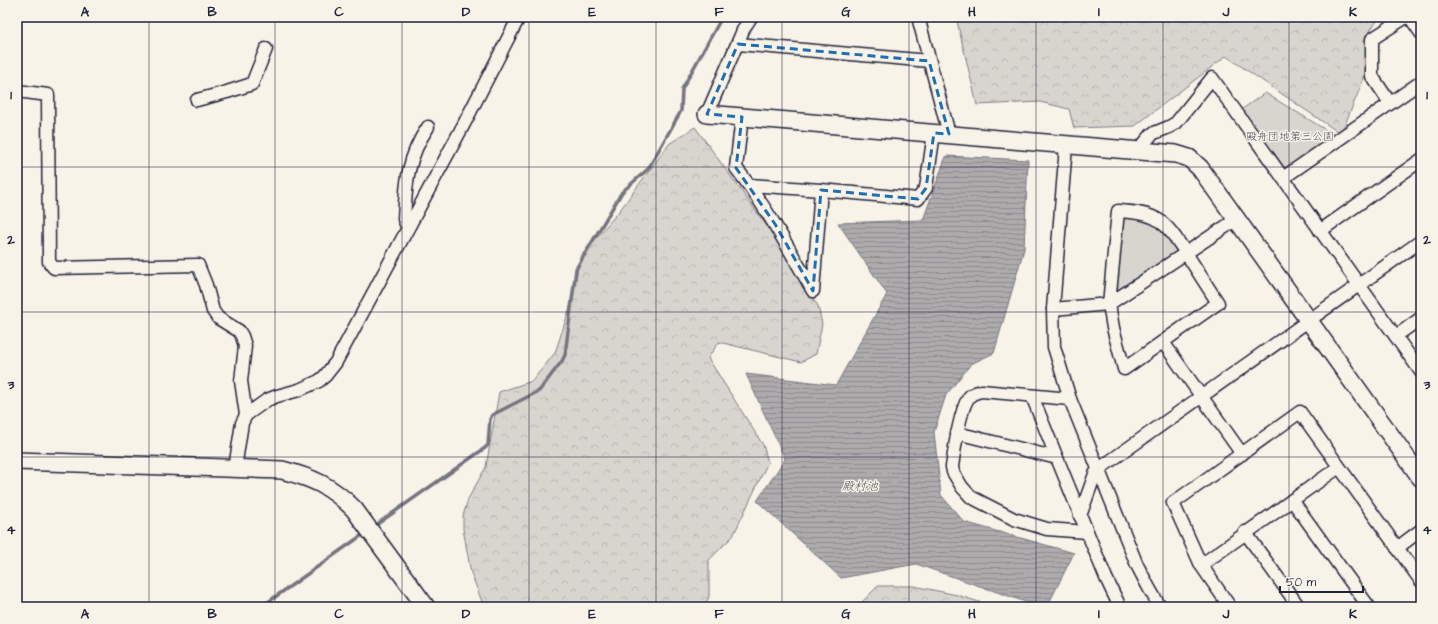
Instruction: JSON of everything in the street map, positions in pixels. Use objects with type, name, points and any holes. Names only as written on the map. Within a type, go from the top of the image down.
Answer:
[{"type":"street","points":[[235,468],[242,423],[246,415],[267,400],[299,390],[319,381],[331,370],[464,124],[519,17]]},
{"type":"street","points":[[751,17],[744,28],[707,114],[1066,146],[1176,154],[1189,158],[1200,168],[1237,219],[1421,478]]},
{"type":"street","points":[[749,185],[918,199],[926,188],[942,134],[929,60],[918,17]]},
{"type":"street","points":[[1390,103],[1372,76],[1372,39],[1406,17]]},
{"type":"street","points":[[1410,17],[1421,33]]},
{"type":"street","points":[[738,44],[929,60]]},
{"type":"street","points":[[197,100],[252,84],[266,49]]},
{"type":"street","points":[[1137,152],[1152,134],[1176,123],[1212,78],[1421,372]]},
{"type":"street","points":[[1283,178],[1421,82]]},
{"type":"street","points":[[17,90],[48,95],[49,262],[54,268],[198,265],[206,285],[213,311],[218,318],[239,331],[242,336],[245,346],[241,381],[246,415]]},
{"type":"street","points":[[742,117],[736,168],[775,224],[813,291],[821,190]]},
{"type":"street","points":[[409,226],[406,224],[404,219],[408,177],[418,141],[428,127]]},
{"type":"street","points":[[1066,146],[1052,309],[1054,346],[1070,399],[1137,565],[1160,607]]},
{"type":"street","points":[[1320,231],[1421,160]]},
{"type":"street","points":[[1118,211],[1130,211],[1157,218],[1168,227],[1186,253],[1218,303],[1124,369],[1113,328],[1109,304],[1118,211]]},
{"type":"street","points":[[1052,309],[1109,304],[1237,219]]},
{"type":"street","points":[[1080,516],[1095,474],[1099,469],[1421,241]]},
{"type":"street","points":[[1396,336],[1421,318]]},
{"type":"street","points":[[1163,342],[1242,454]]},
{"type":"street","points":[[1070,399],[982,391],[976,392],[967,400],[957,433],[952,467],[962,487],[971,497],[1014,519],[1047,529],[1087,532]]},
{"type":"street","points":[[1032,396],[1080,516],[1120,607]]},
{"type":"street","points":[[1230,607],[1201,565],[1173,503],[1300,412],[1421,581]]},
{"type":"street","points":[[957,433],[1057,458]]},
{"type":"street","points":[[17,461],[282,470],[320,482],[342,497],[354,509],[426,607]]},
{"type":"street","points":[[1201,565],[1339,467]]},
{"type":"street","points":[[1292,500],[1369,607]]},
{"type":"street","points":[[1397,548],[1421,530]]},
{"type":"street","points":[[1246,532],[1299,607]]},
{"type":"highlighted area","points":[[738,44],[929,61],[949,134],[934,133],[926,188],[918,199],[821,190],[813,291],[775,224],[736,168],[742,117],[707,114]]},
{"type":"green space","points":[[956,17],[1380,17],[1366,36],[1365,76],[1341,134],[1226,56],[1135,126],[1074,128],[1069,109],[1040,102],[977,105]]},
{"type":"green space","name":"殿舟団地第三公園","points":[[1265,93],[1336,136],[1286,169],[1283,169],[1241,110]]},
{"type":"green space","points":[[695,127],[774,236],[818,306],[822,324],[816,354],[801,362],[719,342],[708,358],[763,445],[768,462],[733,536],[709,560],[709,597],[704,607],[484,607],[471,573],[463,529],[463,516],[468,499],[486,467],[499,392],[532,381],[555,353],[572,301],[580,257],[620,210],[669,144]]},
{"type":"green space","points":[[1125,216],[1144,220],[1156,225],[1166,234],[1178,249],[1177,253],[1121,290],[1116,291],[1123,220]]},
{"type":"green space","points":[[878,586],[914,586],[957,595],[995,607],[857,607]]},
{"type":"water","name":"殿村池","points":[[946,156],[1028,160],[1024,249],[994,353],[971,364],[946,395],[934,432],[941,495],[964,522],[1074,553],[1047,607],[1040,607],[916,564],[841,578],[757,501],[785,459],[746,374],[836,385],[887,294],[838,223],[923,220]]},
{"type":"waterway","points":[[373,527],[485,448],[488,445],[490,419],[492,415],[539,391],[562,361],[565,355],[576,269],[622,192],[648,169],[681,111],[682,89],[722,17]]},
{"type":"waterway","points":[[261,607],[365,533]]}]
